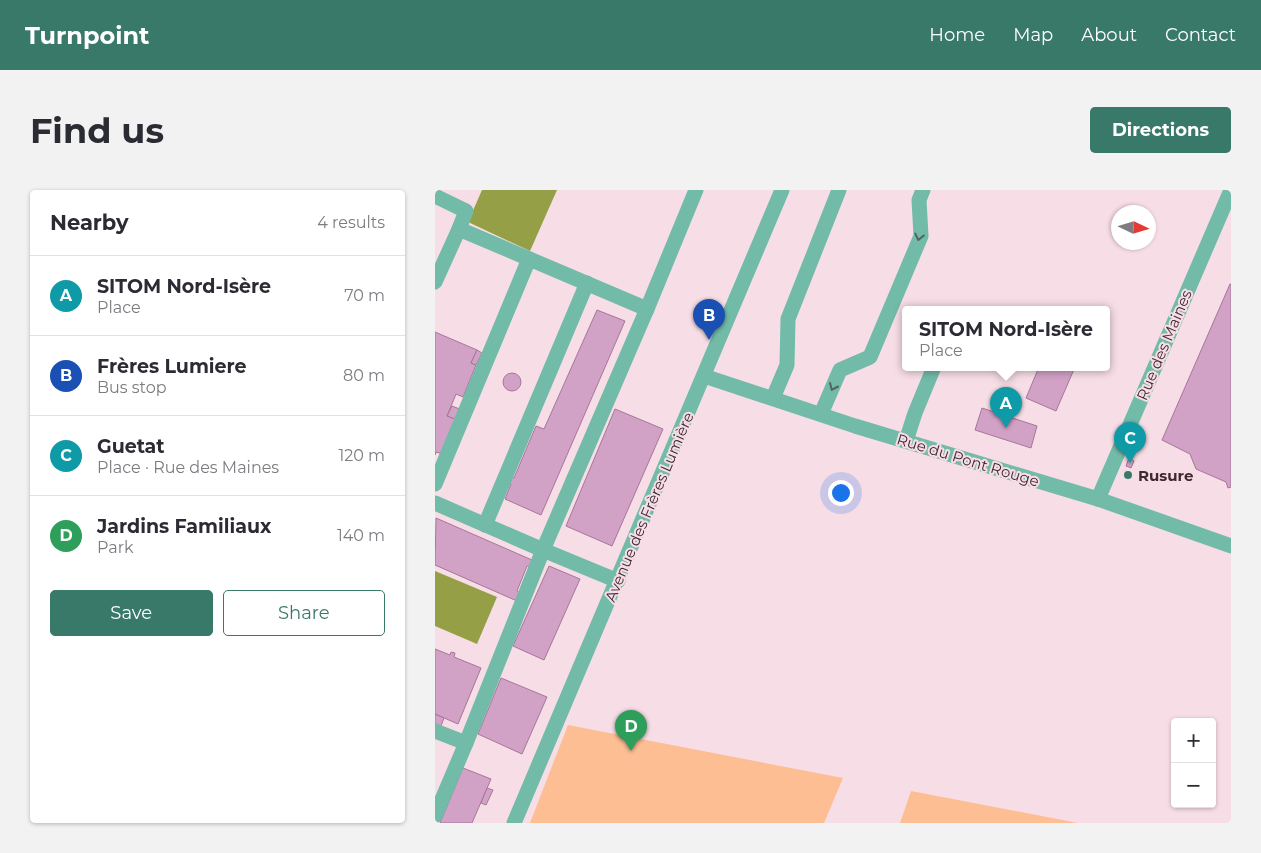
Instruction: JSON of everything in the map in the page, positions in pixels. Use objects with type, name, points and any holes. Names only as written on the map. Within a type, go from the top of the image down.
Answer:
[{"type":"street","points":[[435,816],[466,744],[543,550],[696,190]]},
{"type":"street","name":"Avenue des Frères Lumière","points":[[514,823],[782,190]]},
{"type":"street","points":[[773,398],[787,365],[788,319],[839,190]]},
{"type":"street","points":[[821,414],[840,370],[870,357],[921,236],[919,200],[923,190]]},
{"type":"street","name":"Rue des Maines","points":[[1098,500],[1231,190]]},
{"type":"street","points":[[435,196],[466,211],[435,282]]},
{"type":"street","points":[[459,229],[647,309]]},
{"type":"street","points":[[435,484],[529,259]]},
{"type":"street","points":[[485,525],[587,283]]},
{"type":"street","points":[[906,441],[932,371]]},
{"type":"street","name":"Rue du Pont Rouge","points":[[704,376],[1098,500],[1231,546]]},
{"type":"street","points":[[435,503],[618,581]]},
{"type":"street","points":[[435,731],[466,744]]},
{"type":"shaded area","points":[[482,190],[557,190],[530,251],[468,222]]},
{"type":"shaded area","points":[[435,571],[497,597],[477,644],[435,626]]},
{"type":"shaded area","points":[[568,725],[843,778],[824,823],[530,823]]},
{"type":"shaded area","points":[[911,791],[1078,823],[900,823]]},
{"type":"building","points":[[1230,284],[1231,487],[1228,488],[1226,482],[1196,469],[1190,454],[1162,440]]},
{"type":"building","points":[[597,310],[625,321],[541,515],[505,499],[511,484],[505,481],[508,476],[514,478],[536,426],[544,429]]},
{"type":"building","points":[[435,332],[477,350],[471,363],[476,365],[463,397],[456,394],[447,416],[458,420],[443,454],[436,452],[435,455]]},
{"type":"building","points":[[477,350],[482,353],[476,365],[471,363]]},
{"type":"building","points":[[1037,371],[1073,371],[1056,411],[1026,398]]},
{"type":"building","points":[[512,373],[518,376],[521,382],[518,388],[512,391],[506,388],[503,382],[506,376]]},
{"type":"building","points":[[452,406],[462,410],[458,420],[447,416]]},
{"type":"building","points":[[982,408],[1037,426],[1031,448],[975,430]]},
{"type":"building","points":[[615,409],[663,429],[612,546],[566,526]]},
{"type":"building","points":[[1129,458],[1134,461],[1131,468],[1126,466]]},
{"type":"building","name":"Rusure","points":[[1125,470],[1133,474],[1131,479],[1123,475]]},
{"type":"building","points":[[436,518],[532,560],[531,566],[527,566],[517,591],[520,593],[517,601],[435,565]]},
{"type":"building","points":[[549,566],[580,579],[544,660],[513,646]]},
{"type":"building","points":[[435,649],[450,655],[451,652],[455,653],[454,657],[481,668],[458,724],[435,714]]},
{"type":"building","points":[[501,678],[547,697],[522,754],[478,734]]},
{"type":"building","points":[[435,714],[444,718],[441,726],[435,724]]},
{"type":"building","points":[[463,768],[491,779],[472,823],[440,823]]},
{"type":"building","points":[[487,788],[493,790],[486,805],[481,803]]},
{"type":"place","name":"Frères Lumiere","points":[[709,340]]},
{"type":"place","name":"SITOM Nord-Isère","points":[[1006,428]]},
{"type":"place","name":"Guetat","points":[[1130,463]]},
{"type":"place","name":"Rusure","points":[[1128,475]]},
{"type":"place","name":"Jardins Familiaux","points":[[631,751]]}]
